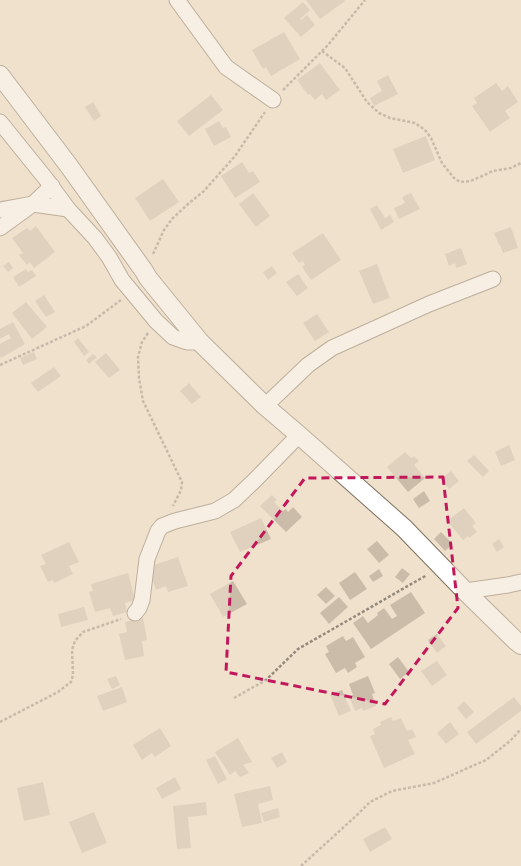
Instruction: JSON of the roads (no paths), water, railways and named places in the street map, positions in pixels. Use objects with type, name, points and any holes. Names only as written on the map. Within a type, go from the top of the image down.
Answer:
[{"type":"street","points":[[178,0],[226,67],[273,100]]},
{"type":"street","points":[[0,75],[69,166],[165,301],[200,342],[265,406],[404,528],[465,591],[521,645]]},
{"type":"street","points":[[0,122],[52,186],[68,209],[95,238],[109,257],[122,280],[156,321],[173,337],[187,342],[200,342]]},
{"type":"street","points":[[0,228],[33,204],[52,186]]},
{"type":"street","points":[[0,210],[33,204],[68,209]]},
{"type":"street","points":[[265,406],[308,366],[332,348],[428,304],[493,279]]},
{"type":"street","points":[[135,613],[142,600],[147,559],[158,531],[162,526],[175,521],[215,511],[234,500],[298,435]]},
{"type":"street","points":[[465,591],[521,582]]}]
